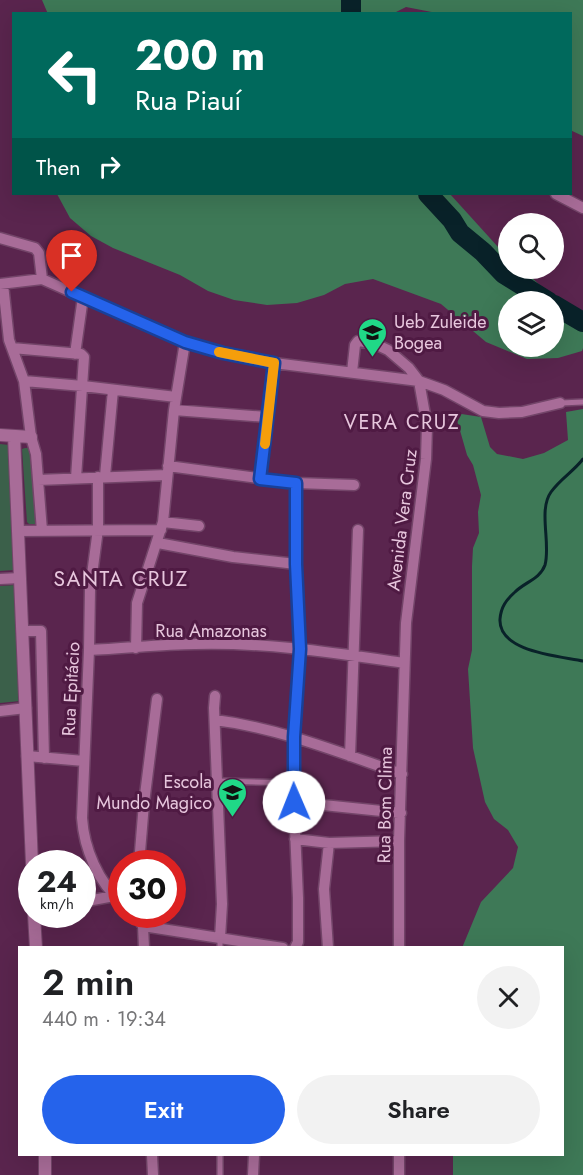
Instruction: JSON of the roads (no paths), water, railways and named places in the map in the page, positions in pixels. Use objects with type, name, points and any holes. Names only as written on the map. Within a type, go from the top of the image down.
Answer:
[{"type":"street","points":[[558,195],[583,208]]},
{"type":"street","points":[[0,238],[35,248],[39,254],[42,279]]},
{"type":"street","points":[[42,531],[36,454],[24,381],[7,343],[1,284],[42,279],[185,342],[223,353],[274,363],[419,381],[444,390],[483,411],[522,412],[560,403]]},
{"type":"street","points":[[75,354],[83,297]]},
{"type":"street","points":[[352,372],[355,345],[362,340],[388,350],[401,359],[419,381]]},
{"type":"street","points":[[136,648],[137,603],[162,526],[174,410],[185,342]]},
{"type":"street","points":[[7,343],[83,355],[76,478]]},
{"type":"street","points":[[260,479],[274,363]]},
{"type":"street","points":[[24,381],[176,397]]},
{"type":"street","name":"Avenida Vera Cruz","points":[[404,663],[406,623],[427,442],[426,418],[419,381]]},
{"type":"street","name":"Rua Epitácio","points":[[108,883],[89,853],[83,836],[82,819],[90,590],[98,529],[101,476],[113,390]]},
{"type":"street","points":[[174,410],[267,417]]},
{"type":"street","points":[[0,435],[32,437]]},
{"type":"street","points":[[15,436],[31,850]]},
{"type":"street","points":[[38,480],[167,470],[354,486]]},
{"type":"street","points":[[296,945],[298,898],[293,783],[300,649],[296,564],[301,483]]},
{"type":"street","points":[[18,531],[199,526]]},
{"type":"street","points":[[350,756],[358,530]]},
{"type":"street","points":[[158,543],[233,557],[296,564]]},
{"type":"street","points":[[0,579],[20,578]]},
{"type":"street","points":[[22,631],[41,631],[44,758]]},
{"type":"street","name":"Rua Amazonas","points":[[89,650],[194,644],[300,649],[404,663]]},
{"type":"street","name":"Rua Bom Clima","points":[[399,946],[399,841],[404,663]]},
{"type":"street","points":[[24,684],[42,683]]},
{"type":"street","points":[[215,696],[222,904],[220,943]]},
{"type":"street","points":[[140,850],[157,699]]},
{"type":"street","points":[[0,711],[26,708]]},
{"type":"street","points":[[215,720],[294,737],[402,774]]},
{"type":"street","points":[[27,756],[84,761]]},
{"type":"street","points":[[294,802],[401,813]]},
{"type":"street","points":[[295,839],[329,843],[399,841]]},
{"type":"street","points":[[328,946],[324,889],[329,843]]},
{"type":"street","points":[[35,928],[36,946]]},
{"type":"street","points":[[144,928],[144,946]]},
{"type":"street","points":[[153,928],[220,943],[258,946]]},
{"type":"street","points":[[45,1156],[45,1175]]},
{"type":"street","points":[[152,1156],[153,1175]]},
{"type":"street","points":[[253,1175],[254,1156]]},
{"type":"street","points":[[399,1156],[399,1175]]},
{"type":"lane","points":[[560,403],[583,402]]},
{"type":"lane","points":[[218,781],[293,783]]},
{"type":"lane","points":[[220,1156],[220,1175]]},
{"type":"waterway","points":[[351,0],[351,12]]},
{"type":"waterway","points":[[429,195],[452,220],[460,233],[504,274],[531,291]]},
{"type":"waterway","points":[[564,311],[583,322]]},
{"type":"waterway","points":[[583,459],[555,487],[547,499],[545,508],[547,547],[543,570],[509,598],[503,607],[500,619],[502,630],[509,639],[519,645],[546,654],[583,661]]},
{"type":"place","name":"Ueb Zuleide Bogea","points":[[373,358]]},
{"type":"place","name":"Escola Mundo Magico","points":[[233,818]]},
{"type":"district","name":"VERA CRUZ","points":[[402,422]]},
{"type":"district","name":"SANTA CRUZ","points":[[121,579]]}]
